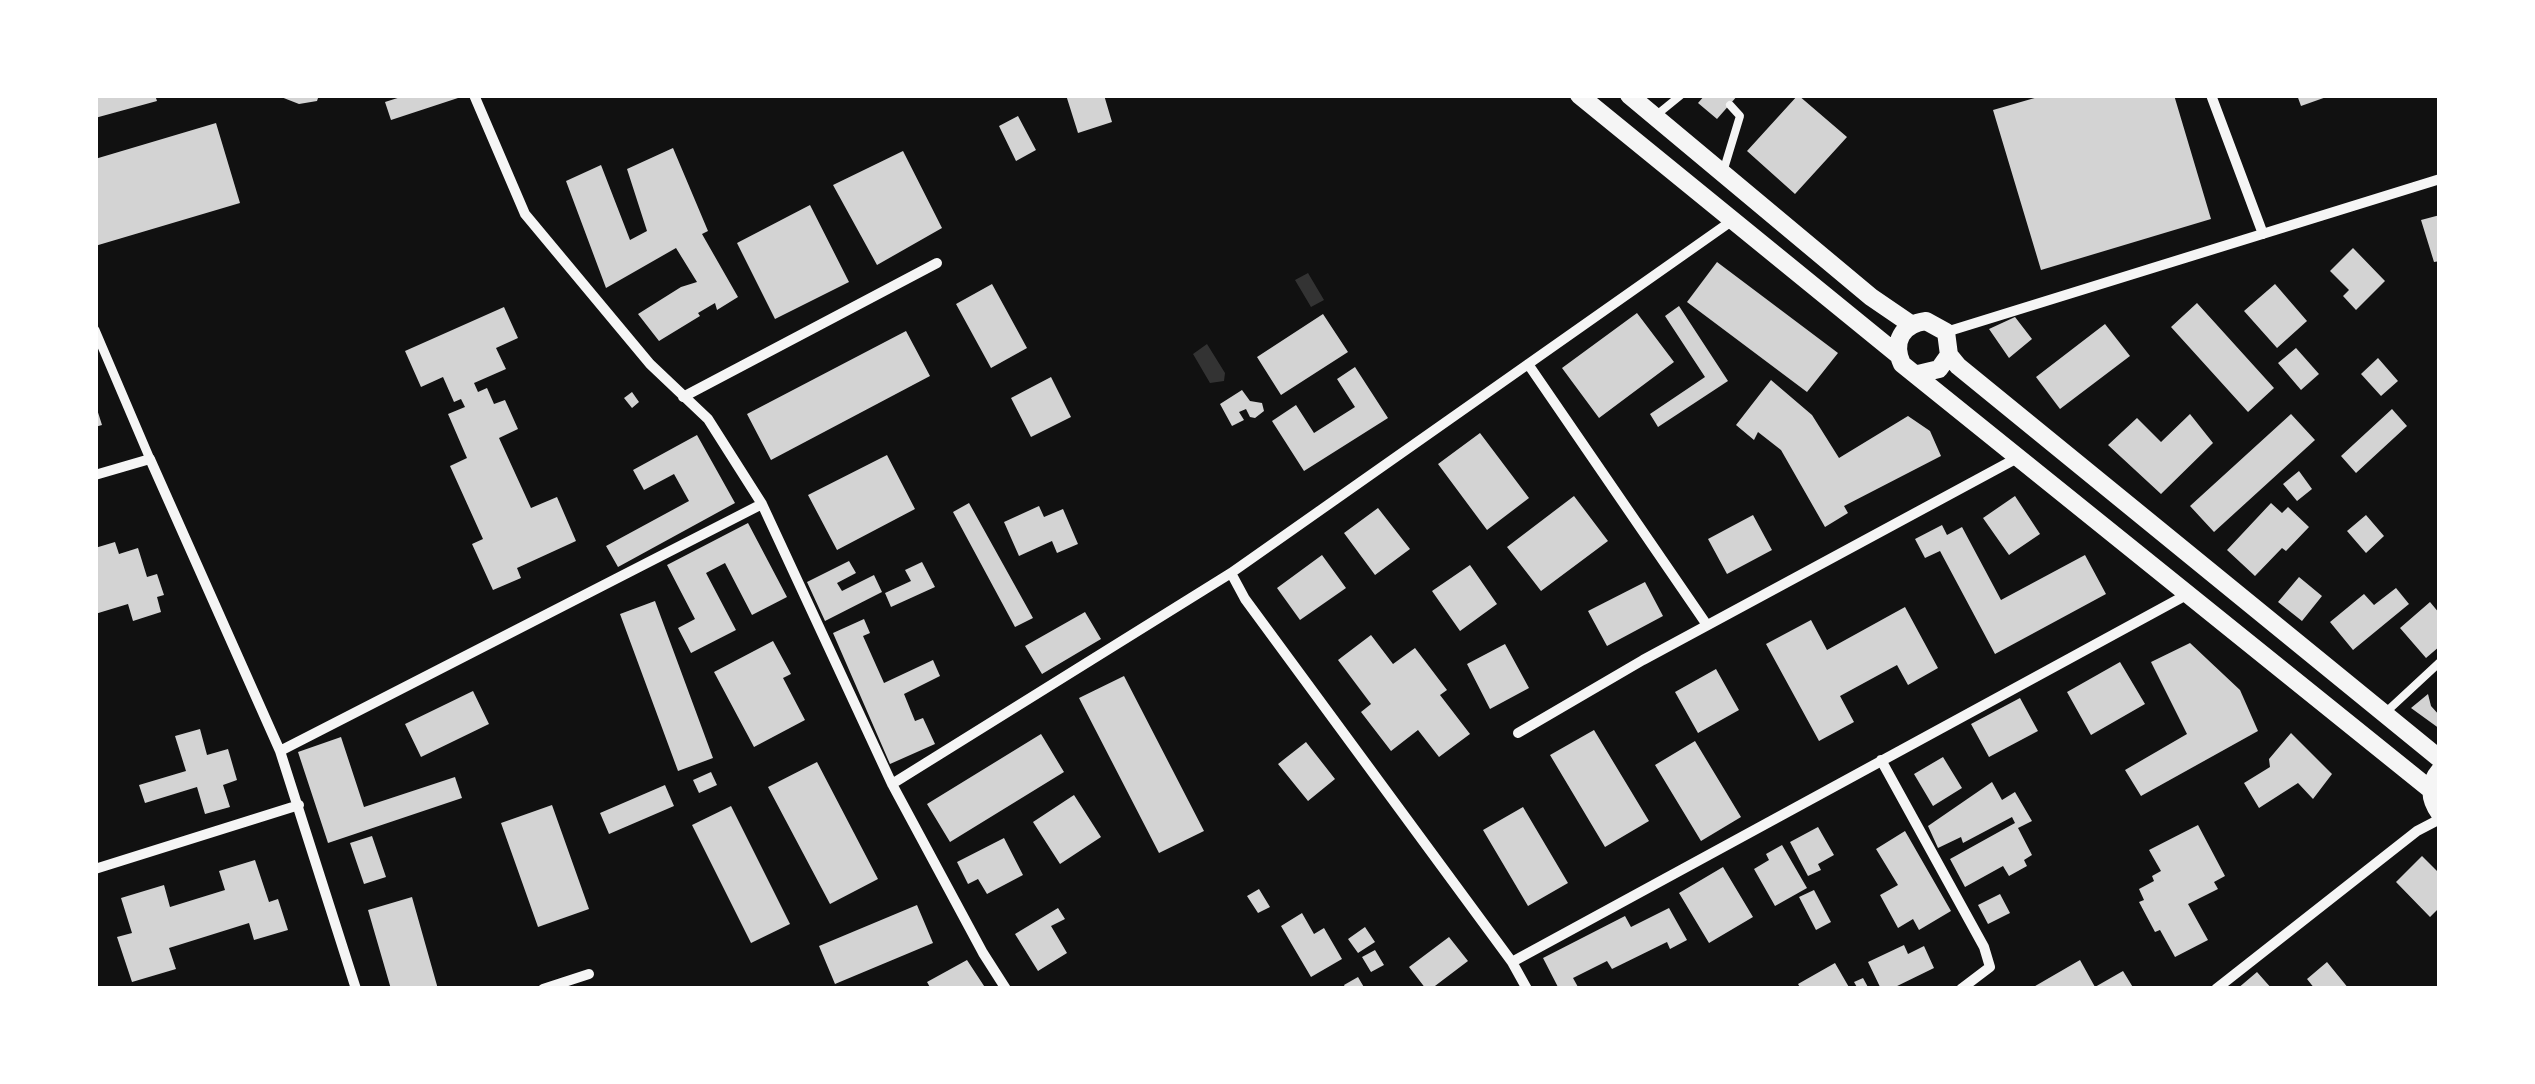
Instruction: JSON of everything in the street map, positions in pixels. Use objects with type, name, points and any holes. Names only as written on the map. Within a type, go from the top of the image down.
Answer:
[{"type":"street","points":[[474,95],[525,214],[650,364],[708,419],[762,504],[892,784],[982,953],[1006,989]]},
{"type":"street","points":[[1579,95],[1897,354],[1902,364],[2189,593],[2436,807]]},
{"type":"street","points":[[1628,95],[1872,297],[1912,324]]},
{"type":"street","points":[[2210,95],[2263,234]]},
{"type":"street","points":[[1897,354],[1900,334],[1912,324],[1926,321],[1946,332],[2440,179]]},
{"type":"street","points":[[892,784],[1231,573],[1733,220]]},
{"type":"street","points":[[683,397],[937,263]]},
{"type":"street","points":[[95,330],[280,751],[356,989]]},
{"type":"street","points":[[1946,332],[1949,355],[1973,378],[2440,759]]},
{"type":"street","points":[[1918,374],[1939,369],[1949,355]]},
{"type":"street","points":[[1528,364],[1707,625]]},
{"type":"street","points":[[1518,733],[1707,625],[2005,468],[2020,456]]},
{"type":"street","points":[[95,475],[150,459]]},
{"type":"street","points":[[280,751],[762,504]]},
{"type":"street","points":[[1231,573],[1378,784],[1512,962],[1527,989]]},
{"type":"street","points":[[1512,962],[2189,593]]},
{"type":"street","points":[[1881,760],[1984,948],[1990,966],[1962,989]]},
{"type":"street","points":[[2216,989],[2417,831],[2436,807],[2433,779],[2440,770]]},
{"type":"street","points":[[95,869],[299,805]]},
{"type":"street","points":[[544,989],[588,974]]},
{"type":"lane","points":[[1654,117],[1681,95]]},
{"type":"lane","points":[[1723,172],[1740,116],[1730,104]]},
{"type":"lane","points":[[2385,714],[2440,662]]},
{"type":"shaded area","points":[[1308,273],[1324,300],[1311,307],[1295,280]]},
{"type":"shaded area","points":[[1207,344],[1225,373],[1224,381],[1210,383],[1193,354]]},
{"type":"building","points":[[95,95],[155,95],[157,101],[95,118]]},
{"type":"building","points":[[276,95],[319,95],[317,101],[299,104]]},
{"type":"building","points":[[407,95],[458,98],[391,120],[385,102]]},
{"type":"building","points":[[1066,95],[1104,95],[1112,122],[1078,133]]},
{"type":"building","points":[[1705,95],[1738,95],[1717,119],[1698,103]]},
{"type":"building","points":[[1798,95],[1847,137],[1795,194],[1747,151]]},
{"type":"building","points":[[2045,95],[2174,95],[2211,219],[2041,270],[1993,110]]},
{"type":"building","points":[[2297,95],[2332,95],[2301,106]]},
{"type":"building","points":[[1018,116],[1036,150],[1016,161],[999,126]]},
{"type":"building","points":[[216,123],[240,203],[95,246],[95,159]]},
{"type":"building","points":[[673,148],[708,231],[702,234],[738,297],[717,310],[715,303],[659,341],[638,314],[681,287],[697,282],[676,248],[606,288],[566,181],[601,165],[630,240],[647,231],[627,169]]},
{"type":"building","points":[[903,151],[942,228],[877,265],[833,185]]},
{"type":"building","points":[[810,205],[849,282],[775,319],[737,243]]},
{"type":"building","points":[[2440,215],[2440,261],[2434,262],[2421,220]]},
{"type":"building","points":[[2353,248],[2385,281],[2356,310],[2343,296],[2349,290],[2330,271]]},
{"type":"building","points":[[1717,262],[1838,353],[1807,392],[1687,302]]},
{"type":"building","points":[[992,284],[1027,348],[991,368],[956,304]]},
{"type":"building","points":[[2275,284],[2307,321],[2277,348],[2244,311]]},
{"type":"building","points":[[2197,303],[2274,388],[2248,412],[2171,327]]},
{"type":"building","points":[[1679,306],[1728,381],[1658,427],[1650,414],[1705,377],[1665,316]]},
{"type":"building","points":[[504,307],[518,338],[496,348],[506,369],[474,383],[478,392],[487,388],[494,404],[505,400],[518,429],[499,438],[531,508],[557,497],[576,541],[517,568],[521,578],[493,590],[472,544],[483,539],[450,466],[467,458],[448,414],[465,407],[461,399],[454,402],[443,377],[421,387],[405,351]]},
{"type":"building","points":[[1637,313],[1674,362],[1599,418],[1562,368]]},
{"type":"building","points":[[1323,314],[1348,352],[1281,395],[1257,357]]},
{"type":"building","points":[[2015,317],[2032,339],[2009,358],[1989,329]]},
{"type":"building","points":[[2105,324],[2130,356],[2060,409],[2036,377]]},
{"type":"building","points":[[906,331],[930,376],[771,460],[747,414]]},
{"type":"building","points":[[2296,348],[2319,374],[2301,390],[2278,363]]},
{"type":"building","points":[[2378,358],[2398,381],[2381,396],[2361,374]]},
{"type":"building","points":[[1355,367],[1388,418],[1304,471],[1272,421],[1296,405],[1314,433],[1355,407],[1337,379]]},
{"type":"building","points":[[1051,377],[1071,417],[1031,437],[1011,398]]},
{"type":"building","points":[[1771,380],[1812,415],[1839,458],[1908,416],[1930,431],[1941,456],[1844,506],[1848,513],[1825,527],[1781,450],[1758,432],[1754,440],[1736,425]]},
{"type":"building","points":[[1242,390],[1250,401],[1262,403],[1264,411],[1255,418],[1246,409],[1239,412],[1244,420],[1232,426],[1220,404]]},
{"type":"building","points":[[632,392],[639,402],[632,408],[624,398]]},
{"type":"building","points":[[95,403],[102,425],[95,427]]},
{"type":"building","points":[[2392,409],[2407,426],[2356,473],[2341,456]]},
{"type":"building","points":[[2190,414],[2213,443],[2161,494],[2108,445],[2137,418],[2161,442]]},
{"type":"building","points":[[2291,414],[2315,440],[2214,532],[2190,506]]},
{"type":"building","points":[[1480,433],[1529,498],[1487,530],[1438,464]]},
{"type":"building","points":[[697,435],[735,503],[618,567],[606,546],[689,501],[674,474],[644,490],[633,470]]},
{"type":"building","points":[[887,455],[915,509],[837,550],[808,495]]},
{"type":"building","points":[[2299,471],[2312,489],[2297,501],[2283,484]]},
{"type":"building","points":[[1574,496],[1608,541],[1541,591],[1507,547]]},
{"type":"building","points":[[2015,496],[2040,534],[2009,555],[1983,518]]},
{"type":"building","points":[[969,503],[1033,618],[1015,627],[953,512]]},
{"type":"building","points":[[2271,503],[2282,513],[2288,507],[2309,527],[2255,576],[2227,550]]},
{"type":"building","points":[[1039,506],[1044,517],[1063,509],[1078,544],[1057,553],[1052,541],[1019,556],[1004,522]]},
{"type":"building","points":[[1378,508],[1410,549],[1375,575],[1344,533]]},
{"type":"building","points":[[1753,515],[1772,550],[1727,574],[1708,539]]},
{"type":"building","points":[[2366,515],[2384,536],[2366,553],[2347,531]]},
{"type":"building","points":[[748,523],[787,597],[752,615],[725,563],[706,573],[736,630],[691,653],[678,628],[695,619],[667,565]]},
{"type":"building","points":[[1942,525],[1947,535],[1962,527],[2001,600],[2085,555],[2106,594],[1995,654],[1940,551],[1925,558],[1915,539]]},
{"type":"building","points":[[115,542],[119,554],[138,548],[147,577],[157,574],[164,595],[157,597],[161,612],[133,621],[128,604],[95,614],[95,548]]},
{"type":"building","points":[[1322,555],[1346,588],[1300,620],[1277,588]]},
{"type":"building","points":[[849,561],[856,573],[837,583],[842,591],[874,575],[882,592],[825,621],[807,582]]},
{"type":"building","points":[[922,562],[935,587],[891,607],[885,593],[911,581],[905,570]]},
{"type":"building","points":[[1470,565],[1497,604],[1460,631],[1432,591]]},
{"type":"building","points":[[2299,577],[2322,596],[2302,621],[2278,602]]},
{"type":"building","points":[[1645,582],[1663,616],[1607,646],[1588,611]]},
{"type":"building","points":[[2396,588],[2409,604],[2353,650],[2330,622],[2364,594],[2374,605]]},
{"type":"building","points":[[655,601],[713,758],[678,771],[620,614]]},
{"type":"building","points":[[2430,602],[2440,614],[2440,646],[2426,658],[2400,628]]},
{"type":"building","points":[[1905,607],[1938,668],[1908,685],[1897,665],[1840,696],[1854,722],[1819,741],[1766,644],[1811,620],[1827,650]]},
{"type":"building","points":[[1085,612],[1101,639],[1042,674],[1025,646]]},
{"type":"building","points":[[864,619],[870,633],[863,636],[884,683],[933,660],[940,676],[904,694],[915,721],[923,718],[935,744],[890,764],[833,633]]},
{"type":"building","points":[[1371,635],[1393,664],[1415,648],[1447,690],[1440,695],[1470,734],[1439,757],[1418,730],[1391,751],[1361,712],[1371,704],[1338,660]]},
{"type":"building","points":[[773,641],[791,674],[783,678],[805,720],[754,747],[714,672]]},
{"type":"building","points":[[2190,643],[2240,690],[2258,731],[2141,796],[2125,770],[2187,734],[2151,662]]},
{"type":"building","points":[[1505,644],[1529,688],[1490,709],[1467,664]]},
{"type":"building","points":[[2120,662],[2145,704],[2091,735],[2067,692]]},
{"type":"building","points":[[1716,669],[1739,710],[1698,733],[1675,692]]},
{"type":"building","points":[[1124,676],[1204,831],[1159,853],[1079,698]]},
{"type":"building","points":[[473,691],[489,724],[421,757],[405,724]]},
{"type":"building","points":[[2428,694],[2431,706],[2440,716],[2440,729],[2411,708]]},
{"type":"building","points":[[2020,698],[2038,731],[1989,757],[1971,724]]},
{"type":"building","points":[[200,729],[207,755],[228,749],[237,780],[223,785],[230,807],[205,814],[197,787],[145,803],[139,785],[186,771],[175,736]]},
{"type":"building","points":[[1594,730],[1649,821],[1605,847],[1550,755]]},
{"type":"building","points":[[2291,733],[2332,774],[2313,799],[2298,783],[2259,808],[2244,783],[2270,767],[2269,759]]},
{"type":"building","points":[[1041,734],[1064,772],[950,842],[927,804]]},
{"type":"building","points":[[341,737],[364,807],[455,777],[462,798],[328,843],[298,752]]},
{"type":"building","points":[[1695,741],[1741,817],[1701,841],[1655,765]]},
{"type":"building","points":[[1306,742],[1335,779],[1308,801],[1278,764]]},
{"type":"building","points":[[1943,757],[1962,788],[1933,806],[1914,774]]},
{"type":"building","points":[[817,762],[878,879],[830,904],[768,787]]},
{"type":"building","points":[[711,772],[717,785],[699,793],[693,780]]},
{"type":"building","points":[[1992,782],[2002,800],[2015,792],[2032,821],[2018,828],[2032,855],[2024,860],[2027,866],[2009,876],[2003,866],[1965,887],[1950,859],[2015,823],[2012,817],[1963,843],[1961,837],[1938,848],[1928,826]]},
{"type":"building","points":[[665,785],[674,806],[609,834],[600,813]]},
{"type":"building","points":[[1074,795],[1101,837],[1060,864],[1033,822]]},
{"type":"building","points":[[552,805],[589,909],[538,927],[501,823]]},
{"type":"building","points":[[731,806],[790,924],[751,943],[692,825]]},
{"type":"building","points":[[1523,807],[1568,883],[1528,906],[1483,830]]},
{"type":"building","points":[[2198,825],[2225,876],[2214,882],[2218,889],[2188,904],[2208,940],[2175,957],[2160,930],[2155,932],[2139,902],[2144,900],[2139,889],[2154,881],[2152,876],[2161,871],[2149,850]]},
{"type":"building","points":[[1818,827],[1834,855],[1818,864],[1821,870],[1808,876],[1790,842]]},
{"type":"building","points":[[1905,831],[1951,911],[1919,930],[1913,919],[1898,928],[1880,895],[1898,885],[1876,849]]},
{"type":"building","points":[[372,836],[386,877],[364,884],[350,843]]},
{"type":"building","points":[[1004,838],[1023,875],[987,894],[978,879],[968,884],[957,862]]},
{"type":"building","points":[[1782,845],[1807,888],[1775,906],[1754,869],[1769,860],[1766,854]]},
{"type":"building","points":[[2422,856],[2440,874],[2440,907],[2430,917],[2396,882]]},
{"type":"building","points":[[255,860],[269,902],[278,899],[288,930],[254,940],[249,923],[169,948],[176,969],[132,982],[117,937],[132,933],[121,898],[164,885],[170,907],[225,890],[219,871]]},
{"type":"building","points":[[1723,867],[1753,917],[1709,943],[1679,893]]},
{"type":"building","points":[[1259,889],[1270,907],[1258,913],[1247,896]]},
{"type":"building","points":[[1814,890],[1831,922],[1816,930],[1799,897]]},
{"type":"building","points":[[2000,894],[2010,913],[1988,924],[1978,905]]},
{"type":"building","points":[[412,897],[438,989],[391,989],[368,910]]},
{"type":"building","points":[[917,905],[933,943],[835,984],[819,946]]},
{"type":"building","points":[[1058,908],[1065,919],[1051,926],[1067,953],[1038,971],[1015,934]]},
{"type":"building","points":[[1669,908],[1687,940],[1670,949],[1667,942],[1612,969],[1607,961],[1573,978],[1578,987],[1559,989],[1543,958],[1625,916],[1631,927]]},
{"type":"building","points":[[1302,913],[1314,934],[1324,928],[1342,959],[1311,977],[1281,926]]},
{"type":"building","points":[[1365,927],[1375,942],[1358,953],[1348,939]]},
{"type":"building","points":[[1449,937],[1468,961],[1426,989],[1409,967]]},
{"type":"building","points":[[1904,945],[1908,954],[1924,946],[1934,968],[1891,989],[1881,989],[1868,962]]},
{"type":"building","points":[[1375,950],[1384,965],[1371,972],[1362,957]]},
{"type":"building","points":[[967,960],[986,989],[931,989],[927,982]]},
{"type":"building","points":[[2080,960],[2095,987],[2123,971],[2134,989],[2030,989]]},
{"type":"building","points":[[2327,962],[2349,989],[2315,989],[2307,979]]},
{"type":"building","points":[[1835,963],[1850,989],[1801,989],[1798,984]]},
{"type":"building","points":[[2257,972],[2272,989],[2237,989]]},
{"type":"building","points":[[1358,977],[1365,989],[1346,989],[1344,985]]},
{"type":"building","points":[[1863,978],[1869,989],[1858,989],[1854,982]]}]
